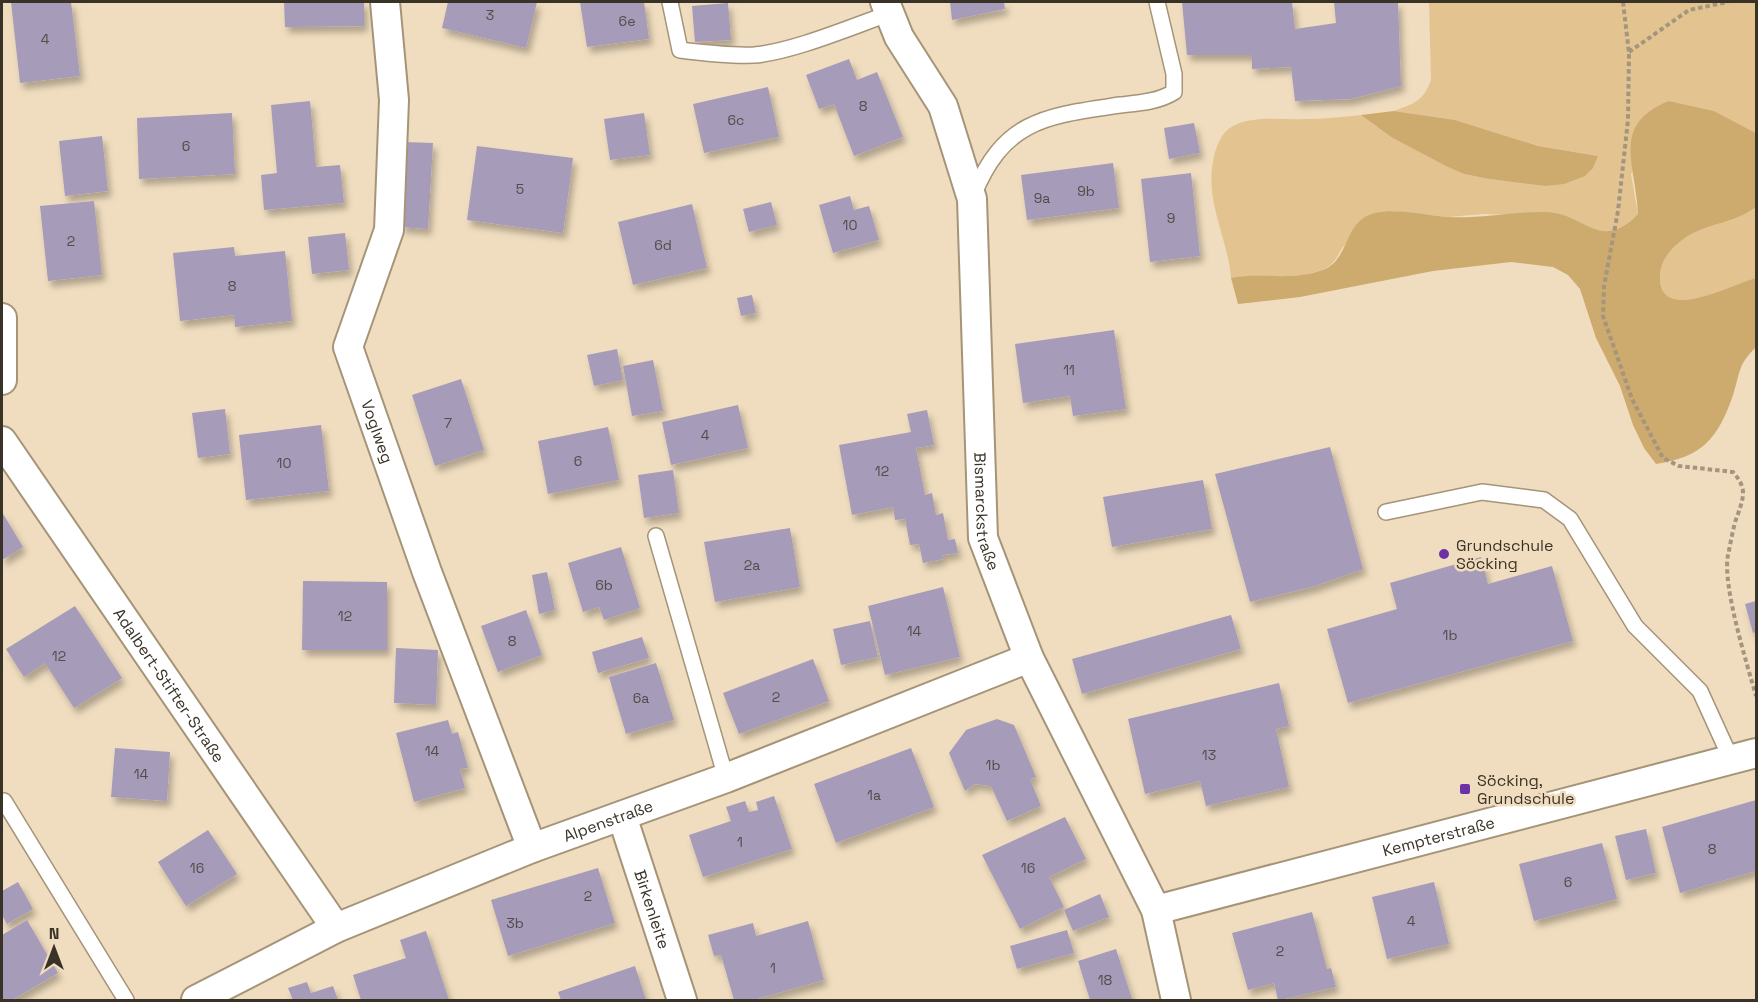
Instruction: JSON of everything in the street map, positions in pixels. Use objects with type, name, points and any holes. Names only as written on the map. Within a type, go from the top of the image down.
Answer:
[{"type":"street","name":"Voglweg","points":[[385,2],[394,100],[389,230],[348,347],[427,572],[532,848]]},
{"type":"street","name":"Bismarckstraße","points":[[887,8],[905,46],[944,106],[972,199],[983,538],[1029,658],[1156,910],[1176,1000]]},
{"type":"street","points":[[2,318],[2,380]]},
{"type":"street","name":"Adalbert-Stifter-Straße","points":[[2,441],[336,928]]},
{"type":"street","name":"Alpenstraße","points":[[196,1000],[336,928],[532,848],[726,778],[1029,658]]},
{"type":"street","name":"Kempterstraße","points":[[1156,910],[1744,756]]},
{"type":"street","name":"Birkenleite","points":[[622,816],[682,1000]]},
{"type":"lane","points":[[670,2],[680,50],[713,55],[756,55],[811,41],[887,8]]},
{"type":"lane","points":[[972,199],[981,177],[996,156],[1012,137],[1031,123],[1053,117],[1154,100],[1174,92],[1174,74],[1156,2]]},
{"type":"lane","points":[[1386,512],[1482,492],[1544,500],[1570,519],[1635,626],[1700,691],[1744,756]]},
{"type":"lane","points":[[656,537],[726,778]]},
{"type":"lane","points":[[4,801],[126,1000]]},
{"type":"path","points":[[1623,2],[1629,53],[1628,120],[1618,211],[1604,286],[1604,316],[1632,399],[1664,458],[1679,466],[1733,472],[1744,490],[1745,498],[1735,524],[1728,566],[1731,599],[1756,696]]},
{"type":"path","points":[[1629,53],[1689,10],[1728,2]]},
{"type":"shaded area","points":[[1429,2],[1756,2],[1756,133],[1714,111],[1669,101],[1631,174],[1638,214],[1624,227],[1611,232],[1595,230],[1566,217],[1484,214],[1448,217],[1391,211],[1348,242],[1334,262],[1326,268],[1303,275],[1231,278],[1213,198],[1212,169],[1216,148],[1226,131],[1250,120],[1320,119],[1361,115],[1391,137],[1464,174],[1545,186],[1598,156],[1538,146],[1455,120],[1394,111],[1417,101],[1425,93],[1431,80]]},
{"type":"shaded area","points":[[1669,101],[1714,111],[1756,133],[1756,207],[1740,216],[1685,238],[1668,254],[1661,269],[1662,290],[1671,298],[1684,300],[1716,293],[1756,278],[1756,347],[1742,364],[1733,395],[1721,423],[1714,434],[1697,451],[1672,461],[1656,464],[1644,448],[1633,425],[1620,386],[1596,338],[1580,289],[1568,275],[1553,267],[1511,262],[1433,271],[1300,297],[1238,304],[1231,278],[1301,275],[1325,269],[1339,257],[1358,223],[1375,213],[1402,212],[1459,217],[1547,212],[1561,214],[1603,231],[1625,225],[1638,214],[1631,163],[1633,134],[1639,121],[1651,110]]},
{"type":"shaded area","points":[[1394,111],[1455,120],[1538,146],[1598,156],[1593,168],[1585,176],[1564,184],[1545,186],[1464,174],[1391,137],[1361,115]]},
{"type":"shaded area","points":[[1756,207],[1756,278],[1716,293],[1684,300],[1671,298],[1662,290],[1661,269],[1668,254],[1676,245],[1694,233],[1740,216]]},
{"type":"building","points":[[11,2],[71,2],[80,76],[20,83]]},
{"type":"building","points":[[284,2],[364,2],[364,26],[285,27]]},
{"type":"building","points":[[448,2],[537,2],[526,48],[442,28]]},
{"type":"building","points":[[580,2],[644,2],[649,39],[587,47]]},
{"type":"building","points":[[950,2],[1004,2],[1005,9],[952,20]]},
{"type":"building","points":[[1182,2],[1292,2],[1295,29],[1336,23],[1334,2],[1398,2],[1401,86],[1351,99],[1295,101],[1291,67],[1252,69],[1252,55],[1187,55]]},
{"type":"building","points":[[728,3],[731,40],[695,42],[692,6]]},
{"type":"building","points":[[849,59],[857,80],[877,72],[903,137],[854,156],[834,104],[819,109],[806,75]]},
{"type":"building","points":[[768,87],[779,137],[704,153],[693,104]]},
{"type":"building","points":[[310,101],[316,167],[340,165],[344,203],[264,210],[261,175],[277,173],[271,105]]},
{"type":"building","points":[[232,113],[235,174],[139,179],[137,118]]},
{"type":"building","points":[[644,113],[650,155],[610,160],[604,119]]},
{"type":"building","points":[[1194,123],[1200,153],[1169,159],[1164,128]]},
{"type":"building","points":[[102,136],[108,191],[65,196],[59,141]]},
{"type":"building","points":[[405,142],[433,143],[428,229],[401,227]]},
{"type":"building","points":[[477,146],[573,158],[563,233],[467,220]]},
{"type":"building","points":[[1113,163],[1119,208],[1027,220],[1021,175]]},
{"type":"building","points":[[1191,173],[1200,256],[1150,262],[1141,179]]},
{"type":"building","points":[[850,196],[854,210],[869,206],[879,240],[833,253],[819,205]]},
{"type":"building","points":[[94,201],[102,275],[48,281],[40,206]]},
{"type":"building","points":[[771,202],[777,225],[749,232],[743,209]]},
{"type":"building","points":[[692,204],[707,268],[633,285],[618,222]]},
{"type":"building","points":[[345,233],[349,270],[312,274],[308,237]]},
{"type":"building","points":[[234,247],[235,256],[285,251],[292,321],[235,327],[234,315],[180,321],[173,253]]},
{"type":"building","points":[[752,295],[756,313],[741,316],[737,298]]},
{"type":"building","points":[[1114,330],[1126,409],[1073,416],[1070,396],[1023,403],[1015,344]]},
{"type":"building","points":[[617,349],[623,380],[594,386],[587,355]]},
{"type":"building","points":[[653,360],[663,411],[632,416],[623,366]]},
{"type":"building","points":[[461,379],[484,450],[435,466],[412,395]]},
{"type":"building","points":[[738,405],[748,448],[671,465],[662,422]]},
{"type":"building","points":[[225,409],[230,454],[198,458],[192,413]]},
{"type":"building","points":[[927,410],[934,445],[916,448],[925,495],[932,493],[936,515],[943,513],[948,540],[955,539],[958,553],[942,555],[943,559],[923,563],[919,544],[910,545],[905,519],[895,520],[893,507],[852,515],[839,445],[911,432],[907,414]]},
{"type":"building","points":[[321,425],[329,491],[246,500],[239,435]]},
{"type":"building","points":[[608,427],[619,480],[548,494],[538,441]]},
{"type":"building","points":[[1330,447],[1363,569],[1315,586],[1250,602],[1215,474]]},
{"type":"building","points":[[673,470],[679,513],[644,518],[638,475]]},
{"type":"building","points":[[1203,480],[1212,529],[1112,547],[1103,497]]},
{"type":"building","points":[[2,512],[23,547],[2,560]]},
{"type":"building","points":[[790,528],[800,587],[715,602],[704,542]]},
{"type":"building","points":[[621,547],[640,608],[604,620],[599,607],[583,612],[568,563]]},
{"type":"building","points":[[1481,557],[1488,584],[1552,566],[1573,641],[1348,703],[1327,629],[1397,609],[1390,583]]},
{"type":"building","points":[[547,572],[555,610],[539,614],[532,575]]},
{"type":"building","points":[[303,581],[387,582],[387,650],[302,650]]},
{"type":"building","points":[[943,587],[960,657],[885,675],[868,606]]},
{"type":"building","points":[[1756,601],[1756,632],[1753,633],[1745,604]]},
{"type":"building","points":[[75,606],[122,678],[74,708],[45,663],[24,677],[6,649]]},
{"type":"building","points":[[526,610],[542,655],[498,672],[481,626]]},
{"type":"building","points":[[1231,615],[1241,649],[1082,694],[1072,659]]},
{"type":"building","points":[[870,621],[878,657],[841,665],[833,629]]},
{"type":"building","points":[[642,637],[649,658],[598,673],[592,652]]},
{"type":"building","points":[[396,648],[438,650],[436,705],[394,703]]},
{"type":"building","points":[[813,659],[829,701],[739,734],[723,693]]},
{"type":"building","points":[[656,663],[674,720],[626,734],[609,677]]},
{"type":"building","points":[[1279,683],[1289,726],[1276,729],[1289,787],[1206,806],[1200,781],[1145,794],[1128,719]]},
{"type":"building","points":[[997,719],[1014,725],[1036,777],[1030,779],[1041,806],[1007,821],[991,786],[975,784],[965,791],[949,753],[966,730]]},
{"type":"building","points":[[448,720],[452,734],[458,732],[468,768],[460,769],[465,788],[414,802],[396,733]]},
{"type":"building","points":[[115,748],[170,752],[167,801],[111,797]]},
{"type":"building","points":[[911,748],[934,807],[836,843],[814,784]]},
{"type":"building","points":[[774,796],[792,849],[703,877],[689,835],[731,821],[726,807],[745,801],[749,812],[758,810],[756,802]]},
{"type":"building","points":[[1756,800],[1756,871],[1680,893],[1662,827]]},
{"type":"building","points":[[1065,817],[1086,859],[1049,877],[1064,907],[1020,929],[982,855]]},
{"type":"building","points":[[1646,829],[1656,873],[1626,880],[1615,836]]},
{"type":"building","points":[[208,830],[237,874],[186,906],[158,862]]},
{"type":"building","points":[[1602,843],[1617,899],[1534,921],[1519,864]]},
{"type":"building","points":[[598,868],[615,923],[508,956],[491,900]]},
{"type":"building","points":[[18,882],[33,909],[7,924],[2,915],[2,891]]},
{"type":"building","points":[[1434,882],[1449,944],[1387,959],[1372,897]]},
{"type":"building","points":[[1100,894],[1109,917],[1073,931],[1064,910]]},
{"type":"building","points":[[1312,912],[1327,969],[1331,968],[1336,987],[1280,1000],[1278,1000],[1274,983],[1248,990],[1232,933]]},
{"type":"building","points":[[27,920],[58,973],[12,1000],[2,1000],[2,935]]},
{"type":"building","points":[[808,921],[824,980],[753,1000],[734,1000],[721,955],[714,956],[708,935],[753,923],[756,936]]},
{"type":"building","points":[[1067,930],[1074,953],[1017,969],[1010,946]]},
{"type":"building","points":[[426,931],[449,1000],[361,1000],[353,975],[406,958],[400,940]]},
{"type":"building","points":[[1116,949],[1132,999],[1090,1000],[1078,961]]},
{"type":"building","points":[[635,966],[646,1000],[561,1000],[558,992]]},
{"type":"building","points":[[307,982],[311,993],[333,986],[338,1000],[293,1000],[288,988]]},
{"type":"place","name":"Grundschule Söcking","points":[[1444,554]]},
{"type":"place","name":"Söcking, Grundschule","points":[[1465,789]]}]
